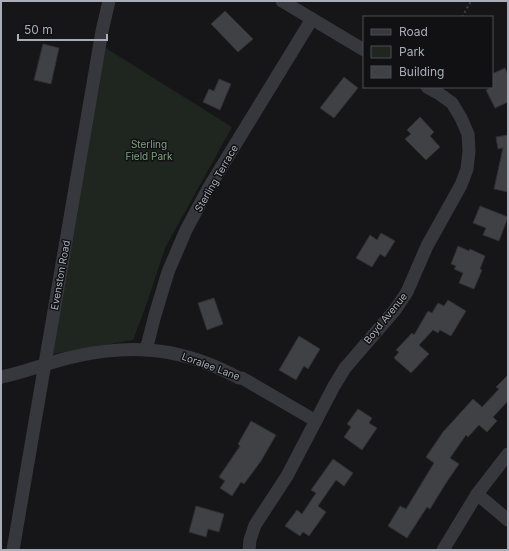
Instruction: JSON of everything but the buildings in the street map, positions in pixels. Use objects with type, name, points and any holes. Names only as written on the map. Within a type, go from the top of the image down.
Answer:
[{"type":"street","name":"Evenston Road","points":[[13,550],[102,31],[109,1]]},
{"type":"street","points":[[282,1],[363,49]]},
{"type":"street","name":"Sterling Terrace","points":[[146,350],[168,272],[186,230],[208,189],[312,19]]},
{"type":"street","name":"Boyd Avenue","points":[[249,550],[250,540],[255,524],[287,476],[334,386],[345,368],[395,310],[407,292],[426,246],[461,185],[467,169],[469,151],[468,134],[452,103],[429,88]]},
{"type":"street","name":"Loralee Lane","points":[[1,376],[76,356],[109,350],[146,350],[174,353],[218,367],[239,378],[242,378],[316,421]]},
{"type":"street","points":[[443,550],[477,494],[508,454]]},
{"type":"street","points":[[477,494],[508,520]]},
{"type":"path","points":[[463,16],[471,1]]},
{"type":"green space","name":"Sterling Field Park","points":[[104,47],[232,127],[165,248],[133,340],[53,354]]}]
